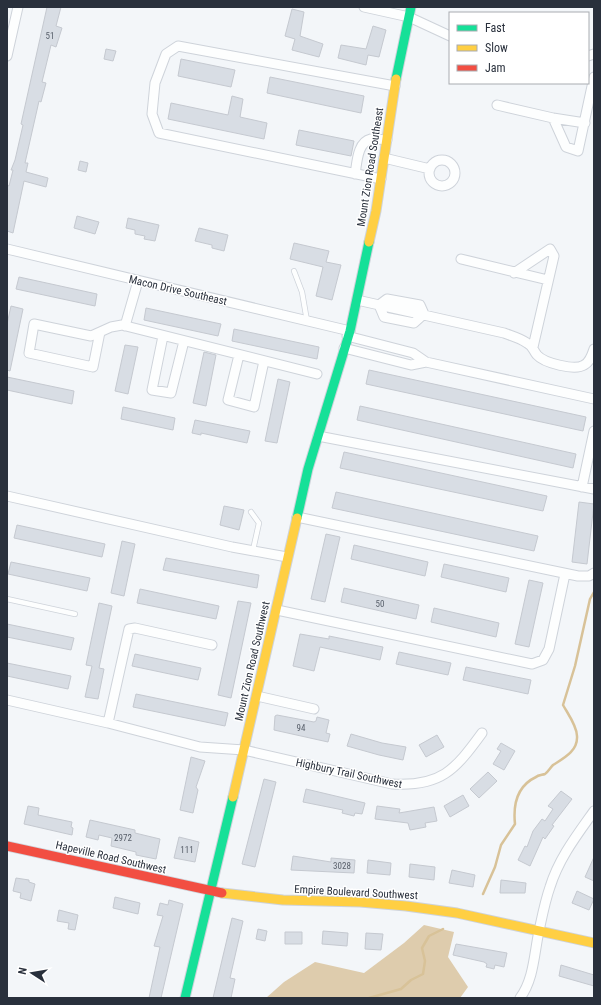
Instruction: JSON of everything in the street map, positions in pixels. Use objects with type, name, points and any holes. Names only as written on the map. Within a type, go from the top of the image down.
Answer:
[{"type":"street","points":[[7,56],[18,7]]},
{"type":"street","points":[[364,7],[409,16],[449,36]]},
{"type":"street","name":"Mount Zion Road Southeast","points":[[348,333],[357,300],[376,211],[395,86],[411,7]]},
{"type":"street","points":[[381,179],[159,133],[152,114],[155,83],[166,54],[178,46],[395,86]]},
{"type":"street","points":[[552,118],[566,147],[578,151],[594,77]]},
{"type":"street","points":[[497,105],[552,118],[584,123]]},
{"type":"street","points":[[355,174],[359,151],[365,142],[372,139],[387,140]]},
{"type":"street","points":[[384,158],[430,169]]},
{"type":"street","name":"Macon Drive Southeast","points":[[7,249],[307,321],[413,353],[426,362]]},
{"type":"street","points":[[514,272],[550,249],[554,256],[533,346],[537,355],[550,363],[575,368],[585,365],[591,357],[594,349]]},
{"type":"street","points":[[461,259],[548,280]]},
{"type":"street","points":[[125,326],[138,281]]},
{"type":"street","points":[[380,305],[387,299],[404,306],[420,306],[424,314]]},
{"type":"street","points":[[357,300],[380,305]]},
{"type":"street","points":[[380,305],[384,317],[414,323],[424,314]]},
{"type":"street","points":[[401,320],[404,306]]},
{"type":"street","points":[[424,314],[504,333],[533,346]]},
{"type":"street","points":[[100,332],[93,367],[29,353],[34,324],[91,336],[111,327],[125,326],[316,374]]},
{"type":"street","name":"Mount Zion Road Southwest","points":[[185,998],[277,610],[287,557],[318,436],[348,333]]},
{"type":"street","points":[[163,336],[152,390],[171,393],[184,341]]},
{"type":"street","points":[[344,348],[411,365],[426,362],[594,399]]},
{"type":"street","points":[[239,355],[228,400],[254,407],[264,361]]},
{"type":"street","points":[[582,487],[594,431]]},
{"type":"street","points":[[318,436],[594,489]]},
{"type":"street","points":[[7,496],[232,547],[287,557]]},
{"type":"street","points":[[297,517],[565,574],[578,576],[594,573]]},
{"type":"street","points":[[277,610],[532,664],[543,660],[549,650],[565,574]]},
{"type":"street","points":[[108,723],[129,629],[135,628],[212,645]]},
{"type":"street","points":[[257,696],[314,709]]},
{"type":"street","name":"Highbury Trail Southwest","points":[[7,700],[108,723],[200,747],[244,750],[392,784],[412,785],[432,781],[450,771],[463,759],[482,733]]},
{"type":"street","points":[[520,998],[532,972],[539,931],[550,886],[561,861],[594,811]]},
{"type":"street","name":"Hapeville Road Southwest","points":[[7,846],[210,892]]},
{"type":"street","name":"Empire Boulevard Southwest","points":[[210,892],[283,900],[360,902],[406,906],[457,913],[594,943]]},
{"type":"lane","points":[[294,271],[302,292],[307,321]]},
{"type":"lane","points":[[252,512],[259,523],[253,550]]},
{"type":"lane","points":[[7,599],[75,614]]},
{"type":"shaded area","points":[[424,925],[454,932],[448,957],[468,987],[460,998],[266,998],[284,982],[315,962],[364,973],[404,943]]},
{"type":"building","points":[[47,7],[61,7],[56,26],[62,28],[56,47],[51,45],[42,82],[46,83],[41,102],[39,101],[25,163],[28,163],[26,172],[48,178],[46,187],[24,181],[13,233],[7,231],[7,185],[9,186],[13,170],[11,170],[15,160],[23,125],[21,124]]},
{"type":"building","points":[[292,9],[304,12],[300,36],[323,44],[319,57],[292,50],[295,39],[285,36]]},
{"type":"building","points":[[373,26],[386,30],[379,57],[368,55],[366,65],[338,58],[341,45],[366,49]]},
{"type":"building","points":[[106,49],[116,51],[113,61],[104,59]]},
{"type":"building","points":[[181,59],[235,70],[231,87],[178,76]]},
{"type":"building","points":[[270,77],[364,96],[361,113],[267,93]]},
{"type":"building","points":[[232,96],[243,99],[240,117],[267,123],[264,139],[168,119],[171,103],[228,115]]},
{"type":"building","points":[[299,130],[354,141],[351,156],[296,145]]},
{"type":"building","points":[[80,161],[88,163],[86,172],[78,170]]},
{"type":"building","points":[[77,216],[99,222],[95,234],[74,228]]},
{"type":"building","points":[[128,218],[159,225],[155,241],[144,239],[145,236],[135,234],[135,230],[126,228]]},
{"type":"building","points":[[199,228],[228,235],[224,251],[212,248],[212,245],[195,241]]},
{"type":"building","points":[[294,243],[329,251],[326,262],[341,265],[332,300],[316,296],[323,267],[290,259]]},
{"type":"building","points":[[19,277],[97,294],[95,306],[16,289]]},
{"type":"building","points":[[11,306],[23,309],[10,371],[7,370],[7,324]]},
{"type":"building","points":[[146,308],[221,324],[218,336],[144,320]]},
{"type":"building","points":[[234,329],[319,347],[317,359],[232,341]]},
{"type":"building","points":[[125,345],[138,347],[128,394],[115,391]]},
{"type":"building","points":[[204,352],[216,355],[206,406],[193,403]]},
{"type":"building","points":[[369,370],[586,417],[583,431],[366,384]]},
{"type":"building","points":[[7,377],[74,391],[72,404],[7,390]]},
{"type":"building","points":[[278,379],[290,382],[277,443],[265,441]]},
{"type":"building","points":[[360,406],[576,454],[573,468],[357,420]]},
{"type":"building","points":[[123,407],[175,418],[173,430],[121,419]]},
{"type":"building","points":[[195,420],[250,431],[247,443],[201,433],[201,435],[192,433]]},
{"type":"building","points":[[344,452],[547,496],[543,511],[340,468]]},
{"type":"building","points":[[336,492],[538,536],[534,551],[332,508]]},
{"type":"building","points":[[579,502],[594,504],[587,564],[572,562]]},
{"type":"building","points":[[224,506],[244,510],[239,530],[220,525]]},
{"type":"building","points":[[17,525],[105,544],[102,557],[14,538]]},
{"type":"building","points":[[326,534],[340,537],[325,602],[311,599]]},
{"type":"building","points":[[122,541],[135,544],[124,596],[111,593]]},
{"type":"building","points":[[354,545],[428,562],[425,576],[351,559]]},
{"type":"building","points":[[166,558],[259,575],[257,588],[163,570]]},
{"type":"building","points":[[11,562],[90,578],[87,591],[8,574]]},
{"type":"building","points":[[444,564],[509,578],[506,592],[441,577]]},
{"type":"building","points":[[529,580],[543,583],[529,647],[515,644]]},
{"type":"building","points":[[344,588],[419,605],[416,619],[341,602]]},
{"type":"building","points":[[140,589],[219,606],[216,619],[137,603]]},
{"type":"building","points":[[238,601],[251,603],[231,698],[218,695]]},
{"type":"building","points":[[99,603],[112,606],[99,668],[104,669],[98,699],[85,697],[92,666],[86,665]]},
{"type":"building","points":[[434,608],[499,623],[496,637],[431,622]]},
{"type":"building","points":[[7,624],[74,638],[71,650],[7,637]]},
{"type":"building","points":[[300,634],[329,639],[329,636],[383,647],[380,660],[320,647],[314,671],[293,666]]},
{"type":"building","points":[[399,652],[451,663],[448,675],[396,664]]},
{"type":"building","points":[[135,654],[201,668],[198,680],[132,666]]},
{"type":"building","points":[[7,663],[71,676],[68,689],[7,676]]},
{"type":"building","points":[[466,667],[531,680],[528,694],[463,680]]},
{"type":"building","points":[[136,694],[228,713],[225,726],[133,707]]},
{"type":"building","points":[[277,715],[314,722],[316,721],[317,717],[329,720],[326,733],[330,734],[328,742],[274,730],[275,716]]},
{"type":"building","points":[[351,734],[382,743],[406,747],[403,760],[347,746]]},
{"type":"building","points":[[437,735],[444,747],[426,757],[419,745]]},
{"type":"building","points":[[501,743],[515,751],[504,770],[493,764],[501,751],[497,749]]},
{"type":"building","points":[[191,757],[205,761],[196,787],[198,790],[193,813],[180,810]]},
{"type":"building","points":[[488,772],[497,781],[479,798],[470,789]]},
{"type":"building","points":[[264,779],[276,782],[255,867],[242,864]]},
{"type":"building","points":[[306,789],[365,803],[362,814],[355,813],[354,816],[342,813],[343,810],[303,802]]},
{"type":"building","points":[[561,791],[572,799],[552,825],[554,826],[545,839],[543,837],[530,866],[518,860],[525,846],[527,847],[533,831],[542,819],[545,821],[553,809],[548,806]]},
{"type":"building","points":[[463,795],[469,806],[450,817],[444,806]]},
{"type":"building","points":[[28,806],[39,808],[38,815],[72,822],[72,835],[24,824]]},
{"type":"building","points":[[377,806],[400,809],[399,813],[434,807],[437,821],[425,823],[426,827],[410,830],[408,823],[375,819]]},
{"type":"building","points":[[90,820],[135,830],[135,833],[160,839],[156,859],[136,855],[136,852],[111,846],[112,838],[99,835],[98,840],[86,837]]},
{"type":"building","points":[[179,837],[199,842],[195,862],[174,858]]},
{"type":"building","points":[[293,856],[331,862],[331,858],[355,860],[354,873],[291,870]]},
{"type":"building","points":[[594,857],[594,881],[585,877]]},
{"type":"building","points":[[368,860],[391,863],[390,875],[367,873]]},
{"type":"building","points":[[410,864],[435,867],[434,880],[409,877]]},
{"type":"building","points":[[452,870],[475,875],[473,887],[449,883]]},
{"type":"building","points":[[16,878],[29,880],[29,882],[35,884],[31,901],[20,898],[21,893],[13,891]]},
{"type":"building","points":[[501,880],[526,883],[525,893],[500,893]]},
{"type":"building","points":[[577,891],[594,899],[589,910],[572,903]]},
{"type":"building","points":[[115,897],[140,903],[138,914],[113,908]]},
{"type":"building","points":[[169,900],[183,904],[161,998],[149,998],[160,947],[154,946],[163,916],[157,915],[160,903],[168,905]]},
{"type":"building","points":[[59,910],[78,915],[75,930],[68,929],[69,923],[57,921]]},
{"type":"building","points":[[232,918],[243,921],[230,978],[235,979],[231,998],[213,998]]},
{"type":"building","points":[[258,929],[267,931],[265,941],[256,939]]},
{"type":"building","points":[[323,931],[348,933],[347,946],[322,944]]},
{"type":"building","points":[[285,932],[302,932],[302,944],[285,944]]},
{"type":"building","points":[[366,933],[383,934],[381,950],[365,949]]},
{"type":"building","points":[[456,944],[507,953],[504,967],[495,965],[494,969],[486,967],[487,964],[484,962],[453,955]]},
{"type":"building","points":[[561,965],[594,975],[594,986],[559,976]]},
{"type":"waterway","points":[[483,894],[495,867],[501,845],[515,824],[516,803],[520,791],[524,785],[538,776],[545,774],[553,765],[570,754],[577,741],[576,728],[563,705],[575,666],[590,599],[594,592]]},
{"type":"waterway","points":[[369,998],[401,989],[411,980],[423,974],[425,961],[422,948],[429,936],[443,929]]},
{"type":"traffic: fast","points":[[396,79],[411,7]]},
{"type":"traffic: fast","points":[[297,518],[308,469],[350,331],[369,242]]},
{"type":"traffic: fast","points":[[185,998],[233,797]]},
{"type":"traffic: slow","points":[[369,242],[376,211],[396,79]]},
{"type":"traffic: slow","points":[[233,797],[297,518]]},
{"type":"traffic: slow","points":[[222,893],[283,900],[360,902],[406,906],[457,913],[594,943]]},
{"type":"traffic: jam","points":[[7,846],[222,893]]}]
